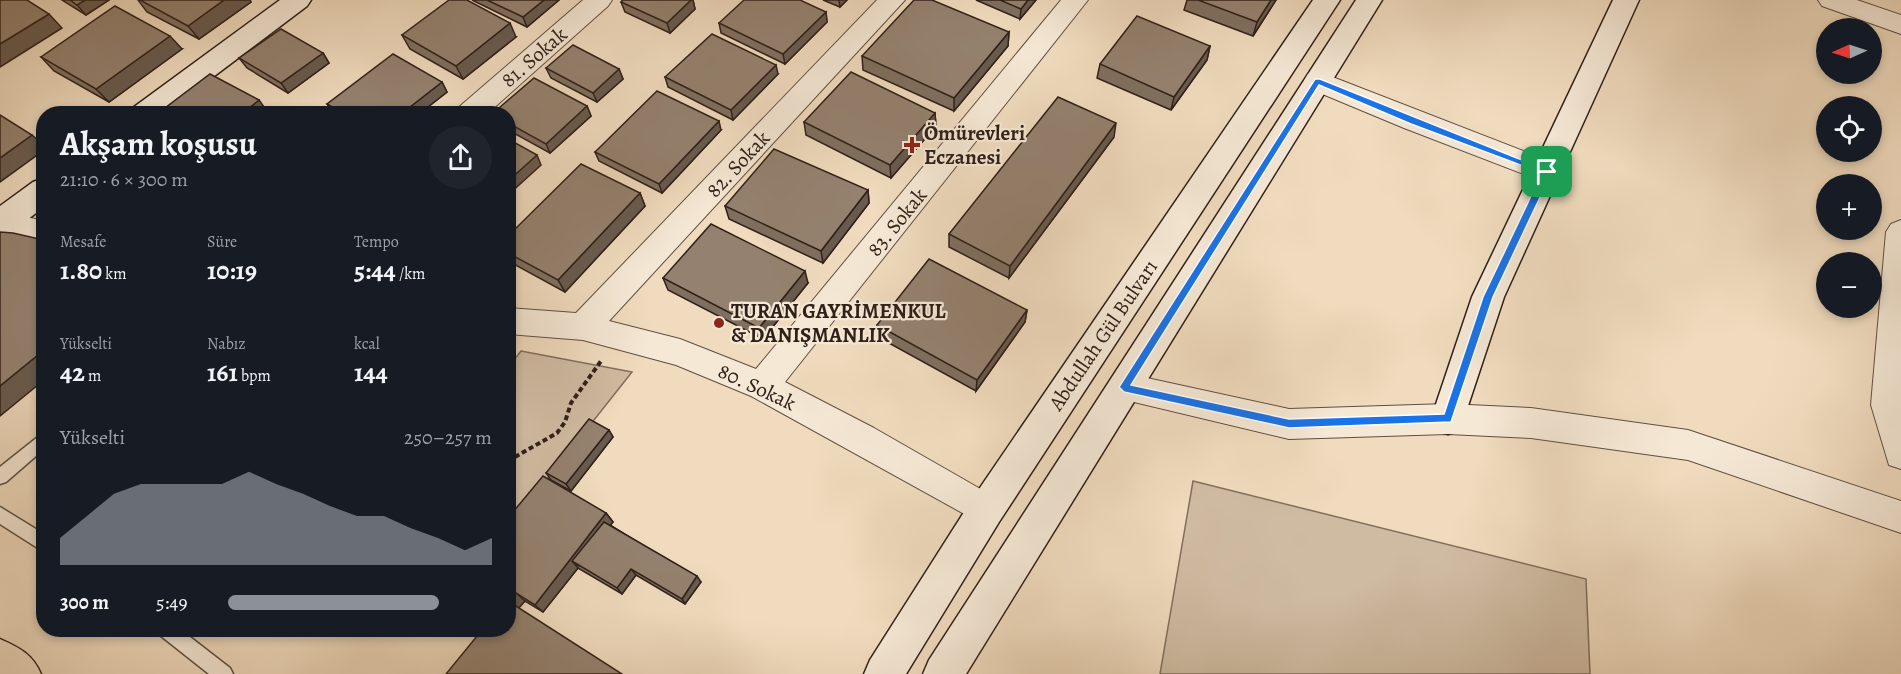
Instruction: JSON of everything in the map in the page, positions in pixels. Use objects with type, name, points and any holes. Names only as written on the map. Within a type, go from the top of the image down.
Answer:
[{"type":"main road","points":[[155,106],[298,0]]},
{"type":"main road","name":"Abdullah Gül Bulvarı","points":[[884,674],[986,510],[1327,0]]},
{"type":"main road","name":"Abdullah Gül Bulvarı","points":[[943,674],[1369,0]]},
{"type":"main road","points":[[1448,419],[1488,297],[1626,0]]},
{"type":"main road","points":[[0,223],[36,196]]},
{"type":"main road","points":[[0,659],[21,674]]},
{"type":"street","name":"81. Sokak","points":[[478,106],[599,0]]},
{"type":"street","name":"82. Sokak","points":[[583,327],[892,0]]},
{"type":"street","name":"83. Sokak","points":[[762,386],[1075,0]]},
{"type":"street","points":[[1831,0],[1901,25]]},
{"type":"street","points":[[1317,81],[1547,172]]},
{"type":"street","points":[[0,223],[36,231]]},
{"type":"street","points":[[1901,232],[1887,405],[1901,454]]},
{"type":"street","name":"80. Sokak","points":[[516,328],[583,327],[680,353],[762,386],[862,439],[986,510]]},
{"type":"street","points":[[1124,387],[1289,424],[1448,419],[1531,423],[1688,445],[1901,517]]},
{"type":"lane","points":[[0,477],[36,446]]},
{"type":"lane","points":[[0,515],[36,539]]},
{"type":"lane","points":[[176,637],[224,674]]},
{"type":"path","points":[[516,456],[557,433],[565,422],[571,403],[599,365],[614,336]]},
{"type":"shaded area","points":[[521,351],[632,372],[522,511],[516,508],[516,357]]},
{"type":"shaded area","points":[[1193,481],[1586,579],[1590,674],[1160,674]]},
{"type":"building","points":[[0,0],[27,0],[49,14],[0,44]]},
{"type":"building","points":[[70,0],[85,0],[77,5]]},
{"type":"building","points":[[140,0],[224,0],[188,26]]},
{"type":"building","points":[[449,0],[467,0],[510,23],[456,66],[402,35]]},
{"type":"building","points":[[487,0],[544,0],[523,17]]},
{"type":"building","points":[[623,0],[691,0],[667,23],[621,2]]},
{"type":"building","points":[[744,0],[800,0],[826,12],[783,54],[719,23]]},
{"type":"building","points":[[914,0],[932,0],[1009,32],[954,98],[862,56]]},
{"type":"building","points":[[1000,0],[1028,0],[1021,9]]},
{"type":"building","points":[[1198,0],[1271,0],[1257,22]]},
{"type":"building","points":[[115,6],[170,36],[96,89],[41,57]]},
{"type":"building","points":[[1137,16],[1210,46],[1174,97],[1100,64]]},
{"type":"building","points":[[281,29],[323,53],[281,83],[239,58]]},
{"type":"building","points":[[712,34],[776,65],[731,110],[665,77]]},
{"type":"building","points":[[573,45],[619,69],[593,93],[546,68]]},
{"type":"building","points":[[393,54],[442,82],[411,106],[330,106],[327,104]]},
{"type":"building","points":[[851,72],[935,113],[890,165],[804,122]]},
{"type":"building","points":[[210,74],[259,100],[252,106],[168,106]]},
{"type":"building","points":[[534,78],[587,106],[546,144],[516,127],[516,106],[501,106]]},
{"type":"building","points":[[657,91],[719,121],[659,184],[595,152]]},
{"type":"building","points":[[1058,97],[1116,123],[1010,266],[949,234]]},
{"type":"building","points":[[0,115],[32,135],[0,158]]},
{"type":"building","points":[[516,143],[537,155],[516,174]]},
{"type":"building","points":[[774,149],[868,190],[821,251],[725,206]]},
{"type":"building","points":[[581,164],[640,193],[558,280],[516,257],[516,228]]},
{"type":"building","points":[[711,224],[805,271],[759,328],[663,278]]},
{"type":"building","points":[[0,232],[36,238],[36,357],[0,386]]},
{"type":"building","points":[[929,259],[1027,310],[977,380],[877,325]]},
{"type":"building","points":[[589,419],[609,430],[566,484],[546,473]]},
{"type":"building","points":[[543,476],[606,513],[535,605],[516,593],[516,508]]},
{"type":"building","points":[[604,522],[697,576],[682,599],[631,569],[617,588],[572,561]]},
{"type":"building","points":[[516,606],[622,674],[446,674],[476,637],[516,637]]},
{"type":"place","name":"Ömürevleri Eczanesi","points":[[912,145]]},
{"type":"place","name":"TURAN GAYRİMENKUL & DANIŞMANLIK","points":[[719,323]]},
{"type":"route","points":[[1317,81],[1547,172],[1488,297],[1448,419],[1289,424],[1124,387],[1317,81]]}]
